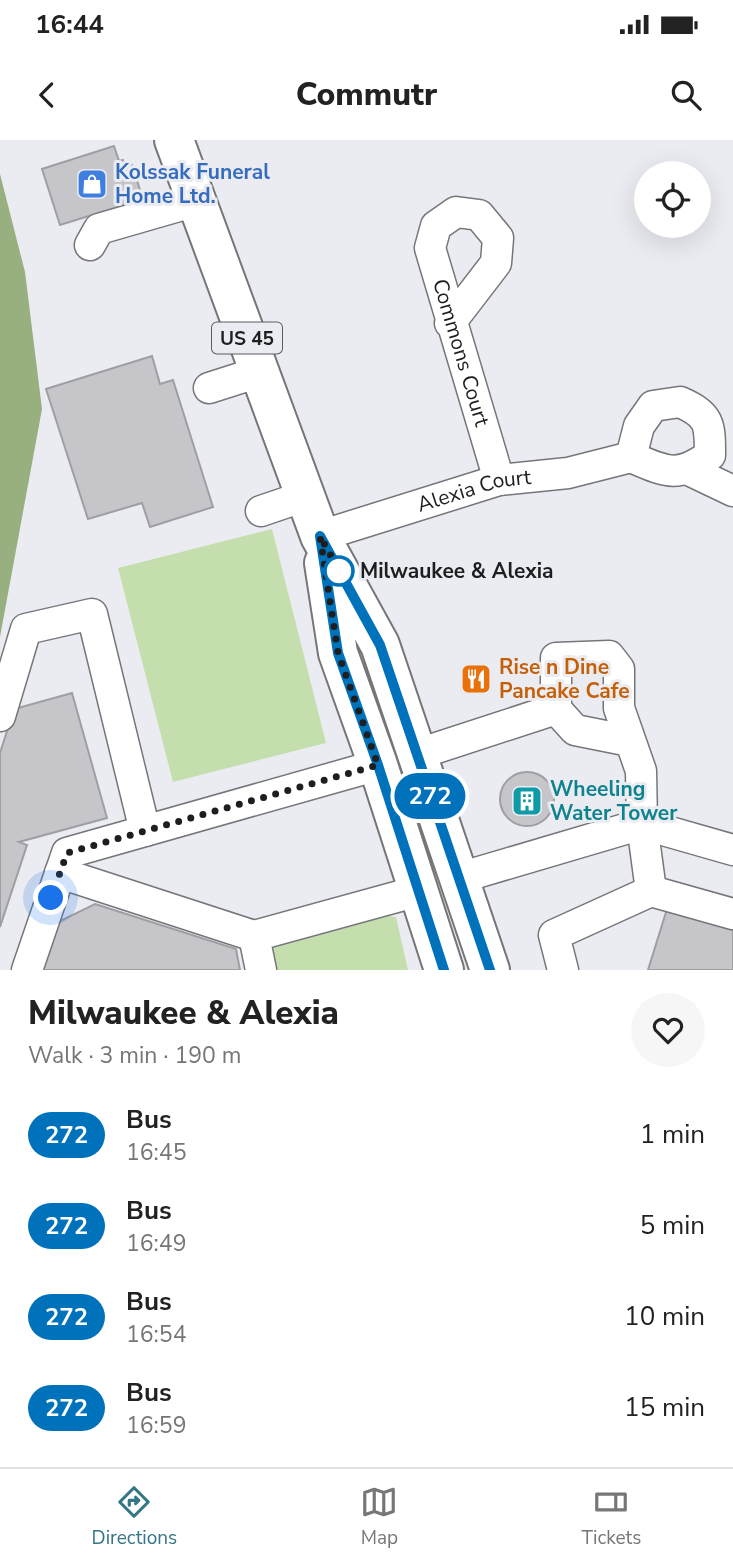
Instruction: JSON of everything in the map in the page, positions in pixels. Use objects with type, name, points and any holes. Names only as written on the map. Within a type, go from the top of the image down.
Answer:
[{"type":"main road","name":"US 45","points":[[174,140],[320,536],[380,645],[415,755],[491,970]]},
{"type":"main road","name":"US 45","points":[[320,536],[338,653],[378,765],[444,970]]},
{"type":"street","points":[[90,245],[99,229],[196,201]]},
{"type":"street","name":"Commons Court","points":[[450,323],[496,263],[498,237],[479,215],[456,212],[436,226],[430,248],[450,323],[499,480]]},
{"type":"street","points":[[209,388],[259,372]]},
{"type":"street","points":[[689,470],[710,455],[710,428],[699,411],[680,402],[653,406],[639,426],[631,457],[664,472],[689,470],[733,491]]},
{"type":"street","name":"Alexia Court","points":[[320,536],[499,480],[568,473],[631,457]]},
{"type":"street","points":[[261,511],[305,496]]},
{"type":"street","points":[[0,716],[26,629],[92,614],[145,831]]},
{"type":"street","points":[[630,741],[575,730],[556,709],[556,658],[609,656],[619,669],[619,708],[641,771],[642,824],[651,891]]},
{"type":"street","points":[[415,755],[556,709]]},
{"type":"street","points":[[27,970],[67,853],[378,765]]},
{"type":"street","points":[[459,878],[642,824],[733,850]]},
{"type":"street","points":[[60,873],[254,936],[418,891]]},
{"type":"street","points":[[563,970],[554,935],[651,891],[733,914]]},
{"type":"street","points":[[254,936],[261,970]]},
{"type":"green space","points":[[0,174],[25,272],[42,409],[0,637]]},
{"type":"green space","points":[[272,529],[326,743],[173,782],[118,568]]},
{"type":"green space","points":[[389,916],[396,917],[408,970],[270,970],[266,950]]},
{"type":"building","name":"Kolssak Funeral Home Ltd.","points":[[114,146],[119,161],[123,160],[125,167],[132,165],[143,199],[60,225],[42,169]]},
{"type":"building","points":[[152,356],[160,384],[173,380],[213,507],[150,527],[142,503],[88,519],[46,389]]},
{"type":"building","points":[[72,693],[107,818],[19,842],[27,845],[0,927],[0,753],[14,709]]},
{"type":"building","name":"Wheeling Water Tower","points":[[527,772],[546,780],[554,799],[546,818],[527,826],[508,818],[500,799],[508,780]]},
{"type":"building","points":[[95,904],[236,949],[240,970],[40,970],[56,923]]},
{"type":"building","points":[[667,909],[733,930],[733,970],[648,970]]},
{"type":"bus line","name":"272","points":[[444,970],[378,765],[338,653],[320,536],[380,645],[415,755],[490,970]]},
{"type":"place","name":"Kolssak Funeral Home Ltd.","points":[[92,184]]},
{"type":"place","name":"Milwaukee & Alexia","points":[[339,571]]},
{"type":"place","name":"Rise n Dine Pancake Cafe","points":[[476,679]]},
{"type":"place","name":"Wheeling Water Tower","points":[[527,801]]},
{"type":"route","points":[[51,898],[67,853],[378,765],[338,653],[320,536],[344,580],[339,571]]}]
